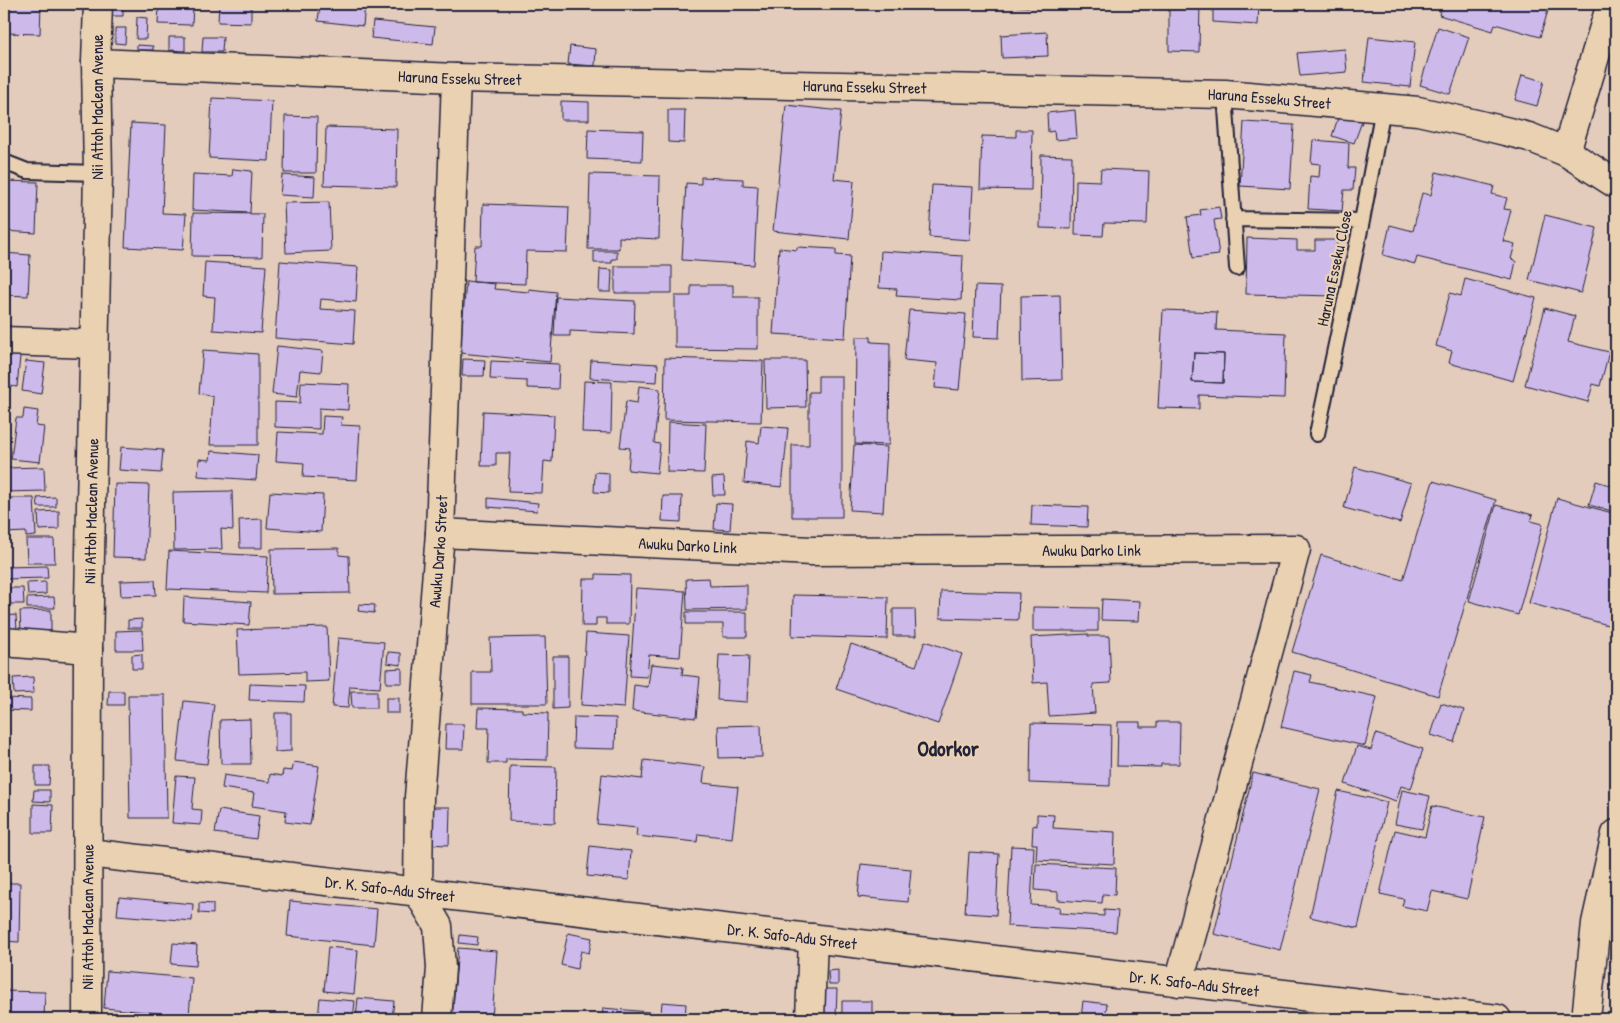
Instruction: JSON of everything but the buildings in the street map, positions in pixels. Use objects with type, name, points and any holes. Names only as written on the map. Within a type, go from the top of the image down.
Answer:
[{"type":"street","name":"Nii Attoh Maclean Avenue","points":[[87,1019],[88,649],[98,173],[96,63],[98,4]]},
{"type":"street","points":[[1566,152],[1611,4]]},
{"type":"street","name":"Haruna Esseku Street","points":[[96,63],[456,78],[1226,94],[1418,111],[1476,124],[1529,137],[1566,152],[1616,184]]},
{"type":"street","name":"Awuku Darko Street","points":[[418,892],[419,797],[440,533],[456,78]]},
{"type":"street","points":[[4,341],[93,344]]},
{"type":"street","name":"Awuku Darko Link","points":[[440,533],[811,551],[1296,549],[1178,982]]},
{"type":"street","points":[[4,642],[88,649]]},
{"type":"street","points":[[1586,1019],[1596,923],[1616,834]]},
{"type":"street","name":"Dr. K. Safo-Adu Street","points":[[88,852],[1497,1019]]},
{"type":"street","points":[[418,892],[438,926],[441,968],[437,1019]]},
{"type":"street","points":[[810,1019],[814,938]]},
{"type":"lane","points":[[1226,94],[1237,268]]},
{"type":"lane","name":"Haruna Esseku Close","points":[[1317,434],[1362,221],[1383,108]]},
{"type":"lane","points":[[4,162],[27,171],[98,173]]},
{"type":"lane","points":[[1234,219],[1362,221]]},
{"type":"district","name":"Odorkor","points":[[948,748]]}]
